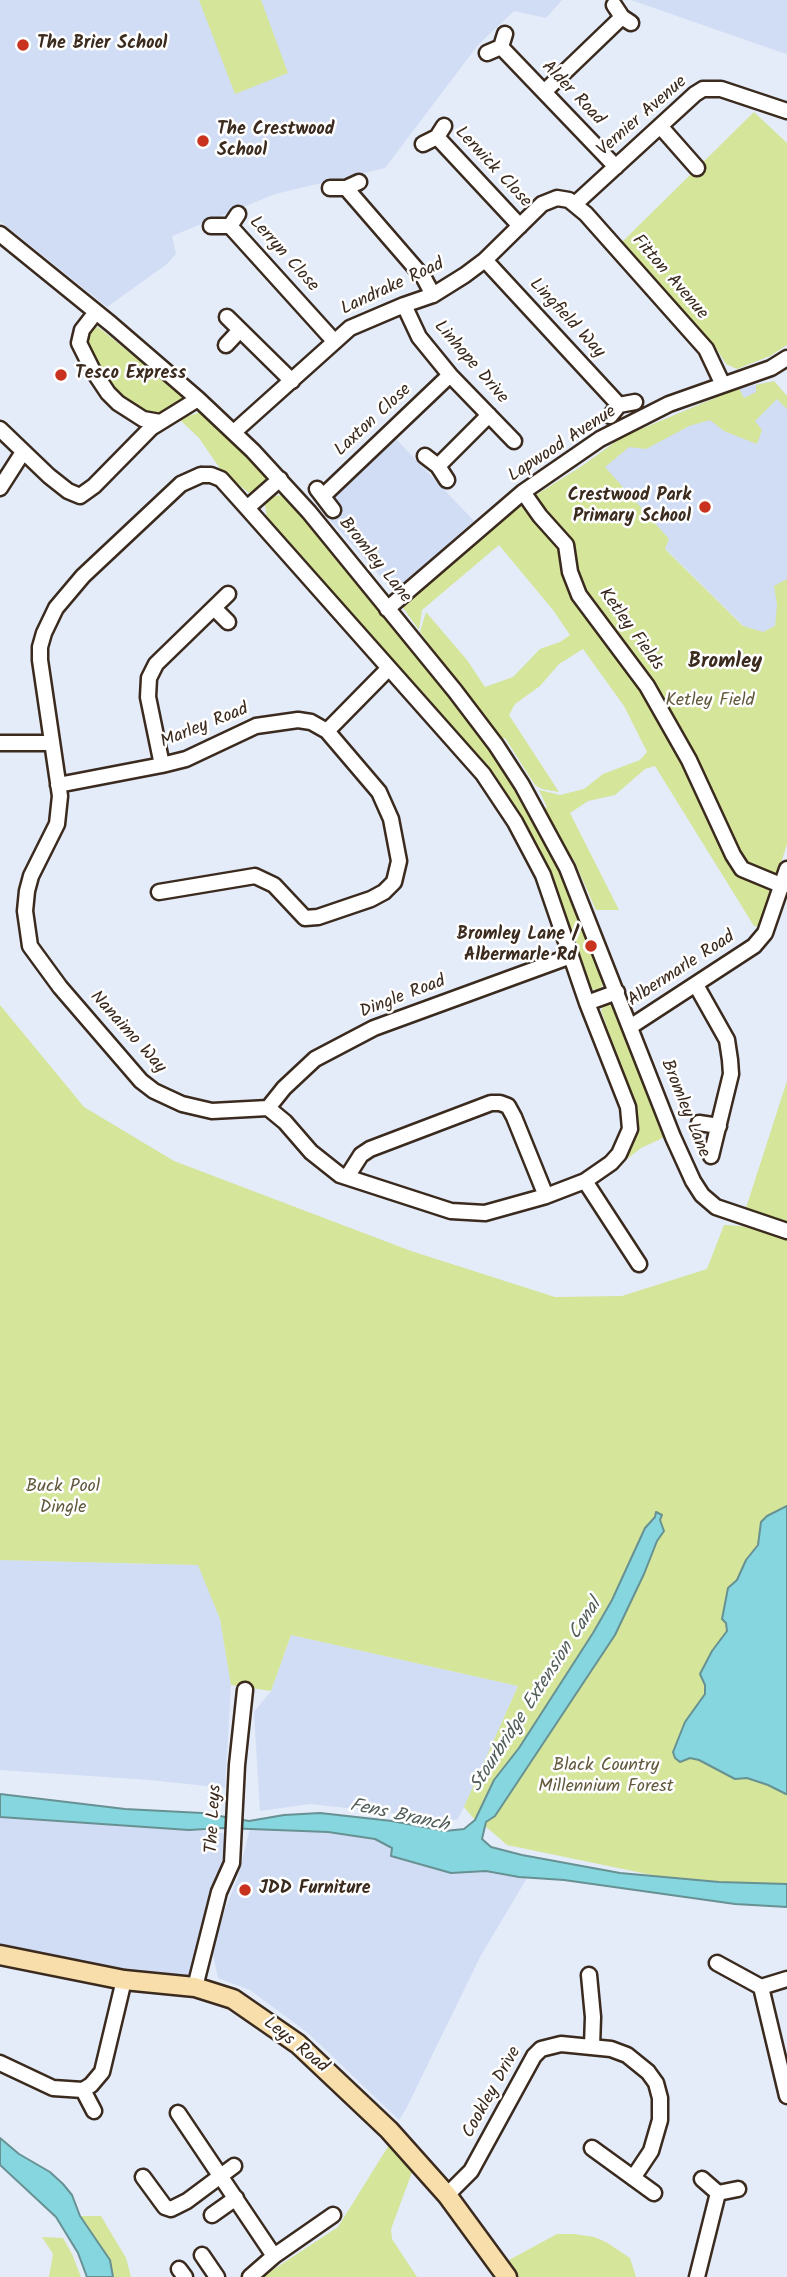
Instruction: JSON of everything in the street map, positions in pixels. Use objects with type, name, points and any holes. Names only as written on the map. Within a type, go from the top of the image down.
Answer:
[{"type":"main road","name":"Leys Road","points":[[0,1955],[124,1980],[195,1987],[233,1998],[298,2044],[395,2136],[447,2195],[507,2277]]},
{"type":"street","points":[[544,92],[622,15]]},
{"type":"street","name":"Alder Road","points":[[498,45],[616,167]]},
{"type":"street","name":"Vernier Avenue","points":[[575,204],[695,94],[709,88],[721,89],[787,111]]},
{"type":"street","points":[[660,126],[694,158]]},
{"type":"street","name":"Lerwick Close","points":[[423,145],[440,132],[520,226]]},
{"type":"street","points":[[330,188],[345,188],[359,182]]},
{"type":"street","points":[[345,188],[424,278],[433,295]]},
{"type":"street","name":"Landrake Road","points":[[234,432],[350,328],[433,295],[485,260],[551,199],[563,198],[575,204]]},
{"type":"street","name":"Fitton Avenue","points":[[575,204],[706,349],[723,385]]},
{"type":"street","name":"Lerryn Close","points":[[211,226],[234,220],[334,341]]},
{"type":"street","name":"Bromley Lane","points":[[0,234],[96,312],[234,432],[309,512],[455,691],[522,785],[567,868],[673,1137],[693,1181],[709,1203],[743,1218],[785,1230]]},
{"type":"street","name":"Lingfield Way","points":[[485,260],[614,410],[635,402]]},
{"type":"street","name":"Linhope Drive","points":[[404,305],[419,337],[450,375],[514,441]]},
{"type":"street","points":[[96,312],[82,330],[79,343],[92,369],[118,403],[143,419],[160,422]]},
{"type":"street","points":[[227,317],[292,382]]},
{"type":"street","points":[[226,345],[240,330]]},
{"type":"street","name":"Lapwood Avenue","points":[[387,609],[523,492],[600,439],[669,404],[771,368],[787,358]]},
{"type":"street","name":"Laxton Close","points":[[333,510],[320,492],[450,375]]},
{"type":"street","points":[[0,429],[68,491],[80,496],[94,486],[151,428],[198,399]]},
{"type":"street","points":[[438,466],[489,415]]},
{"type":"street","points":[[0,488],[23,452]]},
{"type":"street","points":[[425,456],[438,466],[447,480]]},
{"type":"street","name":"Nanaimo Way","points":[[247,508],[221,479],[211,475],[201,475],[181,484],[68,591],[55,608],[40,646],[42,684],[58,785],[57,824],[31,876],[25,911],[30,946],[37,958],[141,1081],[154,1091],[182,1104],[212,1111],[268,1108]]},
{"type":"street","points":[[268,1108],[285,1122],[311,1152],[340,1175],[451,1211],[485,1213],[546,1196],[585,1181],[619,1154],[630,1129],[628,1107],[587,1003],[543,875],[515,822],[483,774],[247,508],[280,479]]},
{"type":"street","name":"Ketley Fields","points":[[523,492],[566,545],[570,572],[579,595],[629,659],[654,698],[689,760],[742,869],[783,886]]},
{"type":"street","points":[[162,765],[148,697],[149,678],[156,664],[228,594]]},
{"type":"street","points":[[214,608],[228,622]]},
{"type":"street","points":[[159,892],[179,896],[256,876],[268,880],[301,914],[312,918],[372,899],[384,892],[394,882],[398,861],[391,819],[379,792],[327,731],[389,668]]},
{"type":"street","name":"Marley Road","points":[[58,785],[186,759],[256,726],[273,722],[311,722],[327,731]]},
{"type":"street","points":[[0,744],[52,743]]},
{"type":"street","name":"Albermarle Road","points":[[630,1027],[754,946],[765,933],[787,870]]},
{"type":"street","name":"Dingle Road","points":[[268,1108],[284,1088],[315,1059],[374,1028],[571,956]]},
{"type":"street","points":[[696,985],[727,1040],[731,1074],[711,1156]]},
{"type":"street","points":[[587,1003],[617,992]]},
{"type":"street","points":[[347,1177],[361,1155],[370,1149],[491,1103],[500,1103],[508,1106],[514,1116],[546,1196]]},
{"type":"street","points":[[699,1123],[719,1126]]},
{"type":"street","points":[[585,1181],[636,1246],[639,1264]]},
{"type":"street","name":"The Leys","points":[[195,1987],[219,1892],[232,1863],[237,1765],[245,1690]]},
{"type":"street","points":[[717,1963],[761,1987],[787,1979]]},
{"type":"street","points":[[589,1975],[593,2017],[592,2046]]},
{"type":"street","points":[[0,2063],[53,2088],[83,2090],[97,2080],[102,2072],[124,1980]]},
{"type":"street","points":[[761,1987],[787,2096]]},
{"type":"street","name":"Cookley Drive","points":[[447,2195],[471,2171],[534,2056],[541,2049],[561,2044],[611,2049],[627,2055],[648,2072],[656,2083],[660,2098],[660,2120],[651,2151],[633,2178]]},
{"type":"street","points":[[83,2090],[93,2111]]},
{"type":"street","points":[[178,2113],[274,2256]]},
{"type":"street","points":[[592,2148],[654,2193]]},
{"type":"street","points":[[143,2177],[165,2207],[171,2209],[187,2201],[234,2166]]},
{"type":"street","points":[[702,2179],[718,2193]]},
{"type":"street","points":[[718,2193],[738,2189]]},
{"type":"street","points":[[697,2277],[718,2193]]},
{"type":"street","points":[[212,2215],[236,2198]]},
{"type":"street","points":[[250,2277],[324,2216]]},
{"type":"street","points":[[202,2255],[217,2277]]},
{"type":"shaded area","name":"The Crestwood School","points":[[0,0],[562,0],[546,18],[514,11],[478,45],[385,168],[275,194],[172,236],[176,254],[167,264],[107,307],[0,221]]},
{"type":"shaded area","points":[[631,0],[787,0],[787,53],[786,54]]},
{"type":"shaded area","name":"Crestwood Park Primary School","points":[[774,381],[787,396],[787,669],[582,466],[622,437],[739,388]]},
{"type":"shaded area","points":[[396,439],[474,521],[401,587],[392,589],[329,519],[338,507],[333,497]]},
{"type":"shaded area","points":[[0,1560],[199,1565],[220,1619],[231,1685],[225,1788],[0,1770]]},
{"type":"shaded area","points":[[291,1635],[518,1686],[457,1820],[310,1804],[260,1811],[254,1712],[271,1691]]},
{"type":"shaded area","points":[[0,1813],[235,1834],[189,1981],[0,1949]]},
{"type":"shaded area","points":[[250,1828],[313,1831],[375,1839],[392,1848],[391,1855],[451,1873],[486,1871],[527,1878],[480,1957],[399,2120],[308,2033],[250,1990],[218,1978],[211,1945],[238,1877]]},
{"type":"green space","points":[[199,0],[261,0],[288,73],[235,94]]},
{"type":"green space","points":[[754,112],[787,143],[787,345],[770,356],[737,369],[726,364],[714,345],[622,242]]},
{"type":"green space","points":[[98,327],[181,394],[183,402],[157,415],[132,407],[114,392],[85,338],[90,328]]},
{"type":"green space","name":"Ketley Field","points":[[774,381],[787,396],[787,409],[777,399],[755,421],[762,430],[757,444],[724,431],[710,420],[689,426],[646,449],[629,447],[605,467],[669,539],[665,549],[743,626],[763,632],[775,626],[777,605],[774,586],[787,579],[787,844],[761,927],[754,926],[655,766],[645,769],[615,795],[588,801],[570,813],[619,910],[596,910],[573,858],[566,855],[541,811],[547,807],[539,790],[560,795],[584,789],[603,774],[640,760],[647,752],[624,706],[583,649],[559,664],[540,686],[515,704],[509,715],[559,792],[542,789],[535,785],[505,738],[496,739],[420,632],[426,612],[467,660],[485,687],[513,677],[540,649],[560,642],[570,635],[553,610],[499,545],[422,610],[419,630],[401,605],[528,500],[622,437],[739,388],[744,398],[756,392],[756,385]]},
{"type":"green space","points":[[201,412],[238,446],[266,478],[259,490],[249,493],[221,470],[199,438],[179,419]]},
{"type":"green space","points":[[284,495],[339,558],[471,724],[501,766],[557,861],[602,973],[604,984],[598,990],[590,989],[548,874],[472,752],[267,517],[265,505],[272,496]]},
{"type":"green space","points":[[606,1004],[614,1006],[665,1137],[641,1148],[627,1159],[634,1140],[635,1111],[601,1010]]},
{"type":"green space","points":[[0,1005],[84,1107],[174,1161],[411,1251],[555,1297],[622,1296],[707,1269],[724,1225],[741,1226],[787,1238],[787,1903],[507,1845],[476,1818],[475,1820],[464,1807],[518,1686],[291,1635],[271,1691],[231,1685],[220,1619],[198,1565],[0,1560]]},
{"type":"green space","points":[[787,1081],[787,1221],[785,1223],[745,1211]]},
{"type":"green space","points":[[389,2145],[414,2167],[391,2229],[392,2239],[417,2277],[262,2277],[338,2227]]},
{"type":"green space","points":[[80,2216],[101,2216],[126,2258],[131,2277],[113,2277],[110,2260]]},
{"type":"green space","points":[[557,2234],[594,2237],[606,2242],[630,2258],[636,2277],[519,2277],[509,2260]]},
{"type":"green space","points":[[42,2237],[63,2238],[81,2277],[49,2277],[53,2254]]},
{"type":"water","points":[[787,1506],[786,1794],[747,1778],[735,1779],[699,1760],[690,1758],[680,1762],[673,1752],[685,1722],[705,1694],[705,1685],[700,1674],[727,1631],[726,1623],[722,1619],[728,1588],[737,1580],[746,1560],[758,1545],[761,1522]]},
{"type":"water","points":[[656,1512],[662,1515],[660,1520],[664,1531],[615,1635],[495,1816],[486,1822],[482,1839],[491,1847],[522,1855],[620,1873],[719,1882],[787,1884],[787,1907],[735,1904],[486,1871],[451,1873],[391,1856],[392,1848],[375,1839],[328,1832],[225,1828],[189,1830],[0,1817],[0,1794],[125,1809],[202,1813],[249,1821],[320,1813],[392,1821],[445,1831],[464,1829],[475,1820],[494,1780],[519,1748],[593,1633],[612,1600],[645,1528]]},
{"type":"water","points":[[0,2138],[19,2154],[50,2172],[72,2195],[80,2216],[110,2260],[113,2277],[87,2277],[78,2253],[56,2217],[0,2165]]},
{"type":"place","name":"The Brier School","points":[[23,45]]},
{"type":"place","name":"The Crestwood School","points":[[203,141]]},
{"type":"place","name":"Tesco Express","points":[[61,375]]},
{"type":"place","name":"Crestwood Park Primary School","points":[[705,507]]},
{"type":"place","name":"Bromley Lane / Albermarle Rd","points":[[591,946]]},
{"type":"place","name":"JDD Furniture","points":[[245,1890]]},
{"type":"district","name":"Bromley","points":[[725,663]]},
{"type":"park label","name":"Buck Pool Dingle","points":[[63,1498]]},
{"type":"park label","name":"Black Country Millennium Forest","points":[[606,1777]]},
{"type":"water label","name":"Stourbridge Extension Canal","points":[[537,1696]]},
{"type":"water label","name":"Fens Branch","points":[[399,1817]]}]
